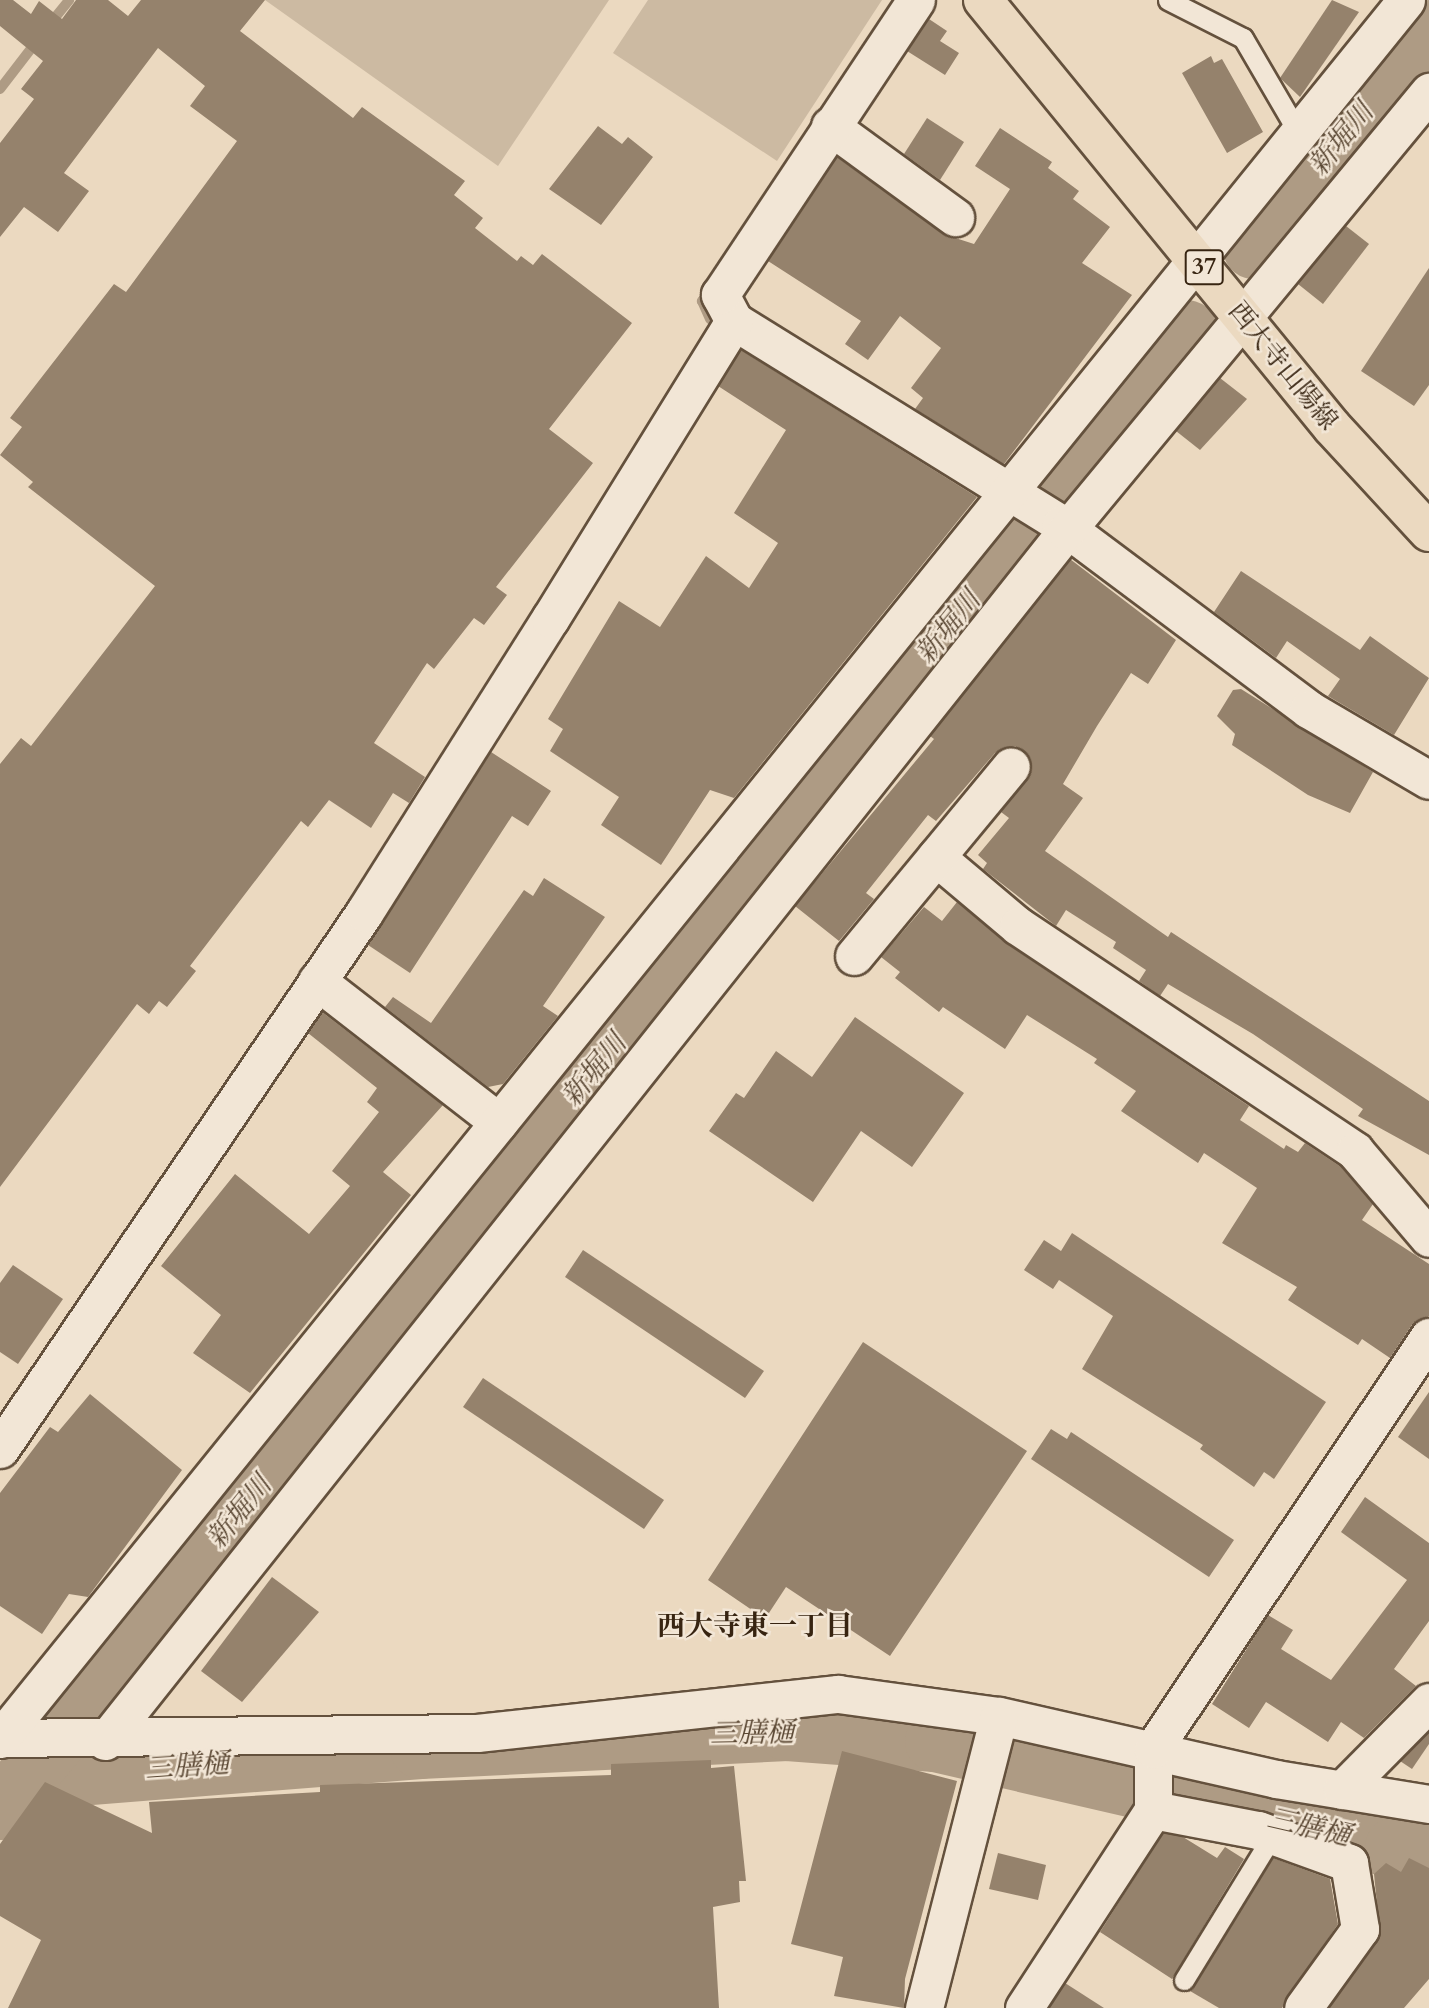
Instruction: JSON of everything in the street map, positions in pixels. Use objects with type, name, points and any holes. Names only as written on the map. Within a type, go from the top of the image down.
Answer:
[{"type":"main road","name":"西大寺山陽線","points":[[983,0],[1199,260],[1332,427],[1429,532]]},
{"type":"street","points":[[916,0],[720,295],[734,321],[1064,527],[1308,709],[1429,780]]},
{"type":"street","points":[[2,1738],[499,1122],[1013,495],[1406,0]]},
{"type":"street","points":[[99,1741],[495,1257],[555,1180],[555,1170],[1064,527],[1244,317],[1429,92]]},
{"type":"street","points":[[830,126],[955,217]]},
{"type":"street","points":[[0,1449],[317,981],[734,321]]},
{"type":"street","points":[[854,956],[1011,766]]},
{"type":"street","points":[[936,857],[1018,926],[1355,1151],[1429,1238]]},
{"type":"street","points":[[317,981],[499,1122]]},
{"type":"street","points":[[1024,2008],[1153,1810],[1154,1756],[1429,1337]]},
{"type":"street","points":[[2,1738],[99,1741],[477,1733],[838,1694],[994,1738],[1154,1756],[1429,1804]]},
{"type":"street","points":[[1342,1790],[1429,1702]]},
{"type":"street","points":[[924,2008],[994,1738]]},
{"type":"street","points":[[1153,1810],[1273,1835],[1349,1863],[1360,1929],[1303,2008]]},
{"type":"lane","points":[[1167,0],[1243,38],[1299,134]]},
{"type":"lane","points":[[1184,1980],[1273,1835]]},
{"type":"shaded area","points":[[265,0],[609,0],[498,166]]},
{"type":"shaded area","points":[[648,0],[882,0],[777,161],[613,53]]},
{"type":"building","points":[[0,0],[13,0],[31,14],[39,1],[62,19],[76,0],[108,0],[128,16],[141,0],[265,0],[240,31],[353,118],[362,107],[465,181],[454,195],[483,218],[475,228],[517,261],[521,256],[533,265],[542,254],[632,323],[549,429],[593,463],[496,587],[507,595],[484,625],[474,618],[434,669],[427,663],[374,743],[425,777],[409,803],[393,793],[371,828],[329,800],[308,827],[301,821],[190,966],[196,971],[167,1007],[159,1001],[149,1014],[137,1004],[0,1187],[0,764],[21,738],[31,746],[155,586],[28,487],[33,482],[0,455],[22,427],[10,418],[114,284],[126,292],[237,141],[190,106],[205,86],[158,48],[64,173],[89,191],[58,232],[24,207],[0,237],[0,143],[34,99],[21,89],[43,61],[0,26]]},
{"type":"building","points":[[1332,0],[1359,12],[1300,97],[1280,78]]},
{"type":"building","points":[[929,19],[947,31],[940,41],[959,53],[945,75],[907,51]]},
{"type":"building","points":[[1211,56],[1214,63],[1222,59],[1263,132],[1227,153],[1182,73]]},
{"type":"building","points":[[927,118],[964,142],[940,180],[904,154]]},
{"type":"building","points":[[598,126],[622,144],[628,137],[653,157],[601,225],[549,189]]},
{"type":"building","points":[[1000,128],[1052,162],[1048,168],[1079,191],[1073,199],[1110,227],[1082,263],[1132,295],[1004,464],[915,409],[923,398],[911,388],[941,348],[900,316],[868,360],[845,344],[861,321],[768,261],[837,157],[943,234],[974,244],[1010,189],[975,166]]},
{"type":"building","points":[[1346,226],[1369,244],[1323,304],[1298,284]]},
{"type":"building","points":[[1429,268],[1429,385],[1414,406],[1361,371]]},
{"type":"building","points":[[741,350],[977,497],[734,798],[710,790],[661,865],[601,825],[619,797],[550,751],[563,729],[548,719],[619,601],[660,627],[706,556],[749,588],[778,543],[734,513],[786,430],[718,386]]},
{"type":"building","points":[[1220,378],[1247,399],[1200,450],[1176,431]]},
{"type":"building","points":[[1070,559],[1176,640],[1148,684],[1131,673],[1097,726],[1063,784],[1083,798],[1045,851],[1168,937],[1171,932],[1429,1101],[1429,1155],[1358,1116],[1363,1109],[1253,1034],[1168,984],[1160,996],[1139,981],[1146,970],[1113,948],[1116,942],[1066,910],[1056,926],[983,869],[987,863],[978,855],[1009,818],[1001,812],[1032,770],[1030,758],[1015,746],[995,753],[936,821],[928,815],[866,893],[874,899],[839,941],[795,906],[934,739],[930,736]]},
{"type":"building","points":[[1241,571],[1360,650],[1370,636],[1429,678],[1394,735],[1328,696],[1340,679],[1287,641],[1276,658],[1214,612]]},
{"type":"building","points":[[1241,689],[1373,772],[1350,813],[1308,795],[1232,745],[1235,734],[1217,716],[1233,690]]},
{"type":"building","points":[[491,752],[551,791],[528,826],[512,816],[410,973],[368,945]]},
{"type":"building","points":[[544,878],[605,917],[543,1006],[558,1016],[503,1084],[488,1087],[385,1007],[393,997],[431,1023],[524,890],[533,896]]},
{"type":"building","points":[[957,902],[1006,943],[1249,1106],[1240,1120],[1284,1149],[1286,1145],[1298,1152],[1305,1143],[1341,1167],[1373,1204],[1362,1220],[1429,1264],[1429,1316],[1412,1325],[1390,1358],[1362,1339],[1358,1345],[1288,1300],[1297,1287],[1222,1243],[1257,1188],[1204,1153],[1198,1163],[1121,1111],[1136,1091],[1094,1063],[1097,1059],[1027,1015],[1005,1049],[943,1007],[939,1012],[895,978],[900,972],[881,957],[924,907],[942,921]]},
{"type":"building","points":[[322,1012],[443,1105],[383,1172],[411,1195],[250,1393],[193,1353],[221,1315],[161,1266],[235,1174],[309,1234],[350,1186],[332,1171],[379,1112],[367,1102],[377,1088],[308,1033]]},
{"type":"building","points":[[855,1017],[964,1093],[912,1167],[861,1131],[813,1202],[709,1131],[736,1093],[744,1098],[776,1051],[812,1077]]},
{"type":"building","points":[[1072,1233],[1326,1402],[1274,1479],[1264,1472],[1254,1487],[1200,1449],[1203,1445],[1082,1369],[1113,1316],[1059,1280],[1053,1289],[1024,1270],[1044,1240],[1061,1251]]},
{"type":"building","points":[[583,1250],[764,1371],[745,1398],[565,1277]]},
{"type":"building","points":[[13,1265],[63,1299],[18,1364],[0,1352],[0,1283]]},
{"type":"building","points":[[863,1342],[1027,1451],[890,1656],[786,1587],[765,1619],[708,1580]]},
{"type":"building","points":[[483,1378],[664,1500],[644,1529],[463,1407]]},
{"type":"building","points":[[1429,1392],[1429,1459],[1398,1437]]},
{"type":"building","points":[[90,1394],[182,1470],[88,1597],[69,1594],[42,1634],[0,1606],[0,1493],[50,1427],[58,1432]]},
{"type":"building","points":[[1051,1429],[1067,1439],[1071,1432],[1234,1540],[1209,1577],[1031,1459]]},
{"type":"building","points":[[1365,1497],[1429,1543],[1429,1621],[1394,1669],[1416,1686],[1364,1738],[1341,1722],[1328,1742],[1266,1702],[1249,1728],[1212,1704],[1268,1615],[1293,1630],[1281,1649],[1331,1680],[1407,1580],[1341,1532]]},
{"type":"building","points":[[272,1577],[319,1612],[242,1702],[201,1671]]},
{"type":"building","points":[[1429,1732],[1429,1744],[1412,1769],[1400,1761]]},
{"type":"building","points":[[842,1751],[957,1781],[905,1979],[904,2008],[834,1996],[843,1957],[791,1944]]},
{"type":"building","points":[[711,1760],[711,1768],[734,1766],[746,1881],[739,1881],[740,1902],[713,1907],[719,2008],[8,2008],[41,1940],[0,1916],[0,1844],[45,1782],[152,1833],[149,1802],[320,1792],[320,1785],[611,1775],[611,1764]]},
{"type":"building","points":[[1163,1833],[1183,1837],[1217,1858],[1225,1847],[1244,1859],[1172,1979],[1100,1932]]},
{"type":"building","points":[[998,1853],[1046,1865],[1038,1900],[989,1889]]},
{"type":"building","points":[[1273,1858],[1330,1879],[1338,1924],[1282,2008],[1219,2008],[1190,1991]]},
{"type":"building","points":[[1409,1858],[1429,1868],[1429,1979],[1404,2008],[1329,2008],[1380,1934],[1374,1874],[1386,1863],[1401,1872]]},
{"type":"building","points":[[1065,1983],[1104,2008],[1049,2008]]},
{"type":"waterway","points":[[49,25],[69,0]]},
{"type":"waterway","name":"新堀川","points":[[1253,248],[1429,30]]},
{"type":"waterway","points":[[0,89],[37,41]]},
{"type":"waterway","points":[[710,290],[702,301],[710,319]]},
{"type":"waterway","name":"新堀川","points":[[0,1809],[1187,330]]},
{"type":"waterway","name":"三膳樋","points":[[65,1776],[420,1748],[787,1730],[935,1741],[1395,1847],[1429,1849]]},
{"type":"district","name":"西大寺東一丁目","points":[[755,1626]]}]
